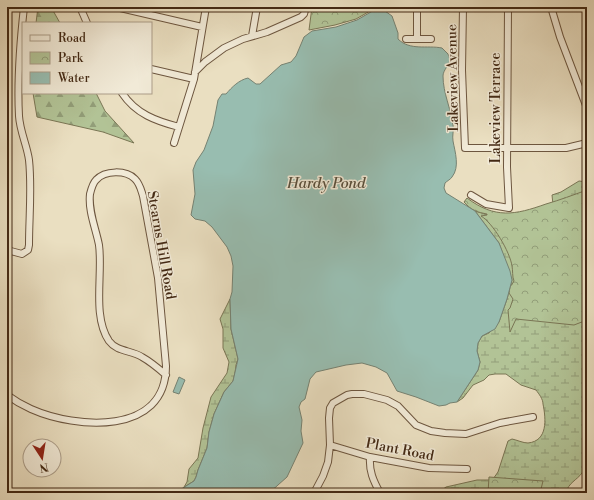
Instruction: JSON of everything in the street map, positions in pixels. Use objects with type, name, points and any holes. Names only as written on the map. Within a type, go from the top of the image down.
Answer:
[{"type":"street","points":[[22,22],[24,7]]},
{"type":"street","points":[[80,7],[87,22]]},
{"type":"street","points":[[116,7],[202,27]]},
{"type":"street","points":[[174,143],[194,76],[206,7]]},
{"type":"street","points":[[252,36],[257,7]]},
{"type":"street","points":[[194,76],[205,62],[224,48],[296,20],[304,14],[306,7]]},
{"type":"street","points":[[417,7],[417,39]]},
{"type":"street","name":"Lakeview Avenue","points":[[462,7],[462,70],[465,148],[507,148]]},
{"type":"street","name":"Lakeview Terrace","points":[[471,195],[486,204],[509,208],[506,167],[508,7]]},
{"type":"street","points":[[551,7],[560,37],[587,108]]},
{"type":"street","points":[[7,250],[22,254],[26,253],[29,246],[30,170],[20,127],[18,83],[22,23]]},
{"type":"street","points":[[406,39],[431,39]]},
{"type":"street","points":[[152,69],[194,76]]},
{"type":"street","points":[[123,94],[131,105],[141,113],[151,118],[179,127]]},
{"type":"street","points":[[507,148],[566,148],[587,143]]},
{"type":"street","name":"Stearns Hill Road","points":[[7,395],[20,404],[48,415],[80,422],[127,419],[140,414],[150,407],[158,397],[166,375],[158,278],[140,187],[136,180],[129,174],[119,172],[101,176],[96,180],[90,194],[91,209],[99,246],[99,297],[102,319],[106,335],[110,343],[116,348],[141,356],[166,375]]},
{"type":"street","points":[[314,493],[323,476],[328,462],[330,446],[330,408],[338,399],[352,394],[375,396],[398,406],[416,425],[431,431],[466,434],[500,423],[533,417]]},
{"type":"street","name":"Plant Road","points":[[330,446],[370,457],[429,468],[467,469]]},
{"type":"street","points":[[370,457],[369,468],[372,479],[380,493]]},
{"type":"green space","points":[[38,7],[51,7],[59,22],[36,22]]},
{"type":"green space","points":[[312,7],[377,7],[356,19],[309,30]]},
{"type":"green space","points":[[33,94],[96,94],[105,111],[134,143],[103,132],[37,117]]},
{"type":"green space","points":[[579,181],[587,182],[587,460],[585,468],[569,487],[566,493],[438,493],[446,487],[477,480],[493,479],[498,472],[508,441],[512,439],[528,443],[535,441],[542,434],[545,422],[542,398],[536,390],[521,385],[506,374],[489,375],[484,380],[473,385],[463,398],[457,402],[478,370],[480,362],[477,351],[478,343],[482,336],[489,333],[499,322],[512,280],[499,243],[475,211],[495,217],[554,215],[552,195],[561,192]]},
{"type":"green space","points":[[587,190],[587,320],[574,325],[516,319],[510,332],[508,310],[513,299],[509,293],[510,287],[514,281],[511,260],[496,231],[481,216],[487,214],[475,211],[464,202],[467,198],[477,205],[487,209],[505,213],[525,211]]},
{"type":"green space","points":[[230,299],[231,329],[238,359],[235,373],[233,381],[224,392],[214,414],[209,432],[207,448],[196,477],[194,481],[184,487],[187,482],[189,469],[198,458],[203,428],[211,397],[227,373],[229,362],[223,348],[223,329],[220,319]]},
{"type":"green space","points":[[489,477],[543,481],[540,493],[488,493]]},
{"type":"water","name":"Hardy Pond","points":[[376,9],[385,11],[392,16],[398,33],[398,39],[403,43],[419,47],[442,48],[448,54],[450,59],[443,74],[443,82],[453,125],[456,169],[451,178],[445,183],[444,188],[446,193],[475,211],[499,243],[512,280],[499,322],[495,329],[482,336],[478,343],[477,351],[480,362],[478,370],[457,402],[439,406],[397,391],[387,373],[376,367],[362,363],[316,372],[310,379],[305,399],[301,402],[299,407],[302,420],[301,431],[303,443],[287,477],[269,493],[175,493],[194,481],[196,477],[207,448],[209,432],[214,414],[224,392],[233,381],[238,359],[231,329],[230,299],[232,292],[233,266],[231,256],[227,247],[212,227],[205,221],[195,219],[191,215],[195,194],[193,170],[196,162],[204,150],[213,126],[218,100],[222,94],[226,94],[233,86],[242,80],[248,78],[256,84],[260,84],[281,65],[291,62],[296,56],[304,37],[312,31],[336,27],[357,20]]},
{"type":"water","points":[[179,377],[185,380],[179,394],[173,392]]}]
